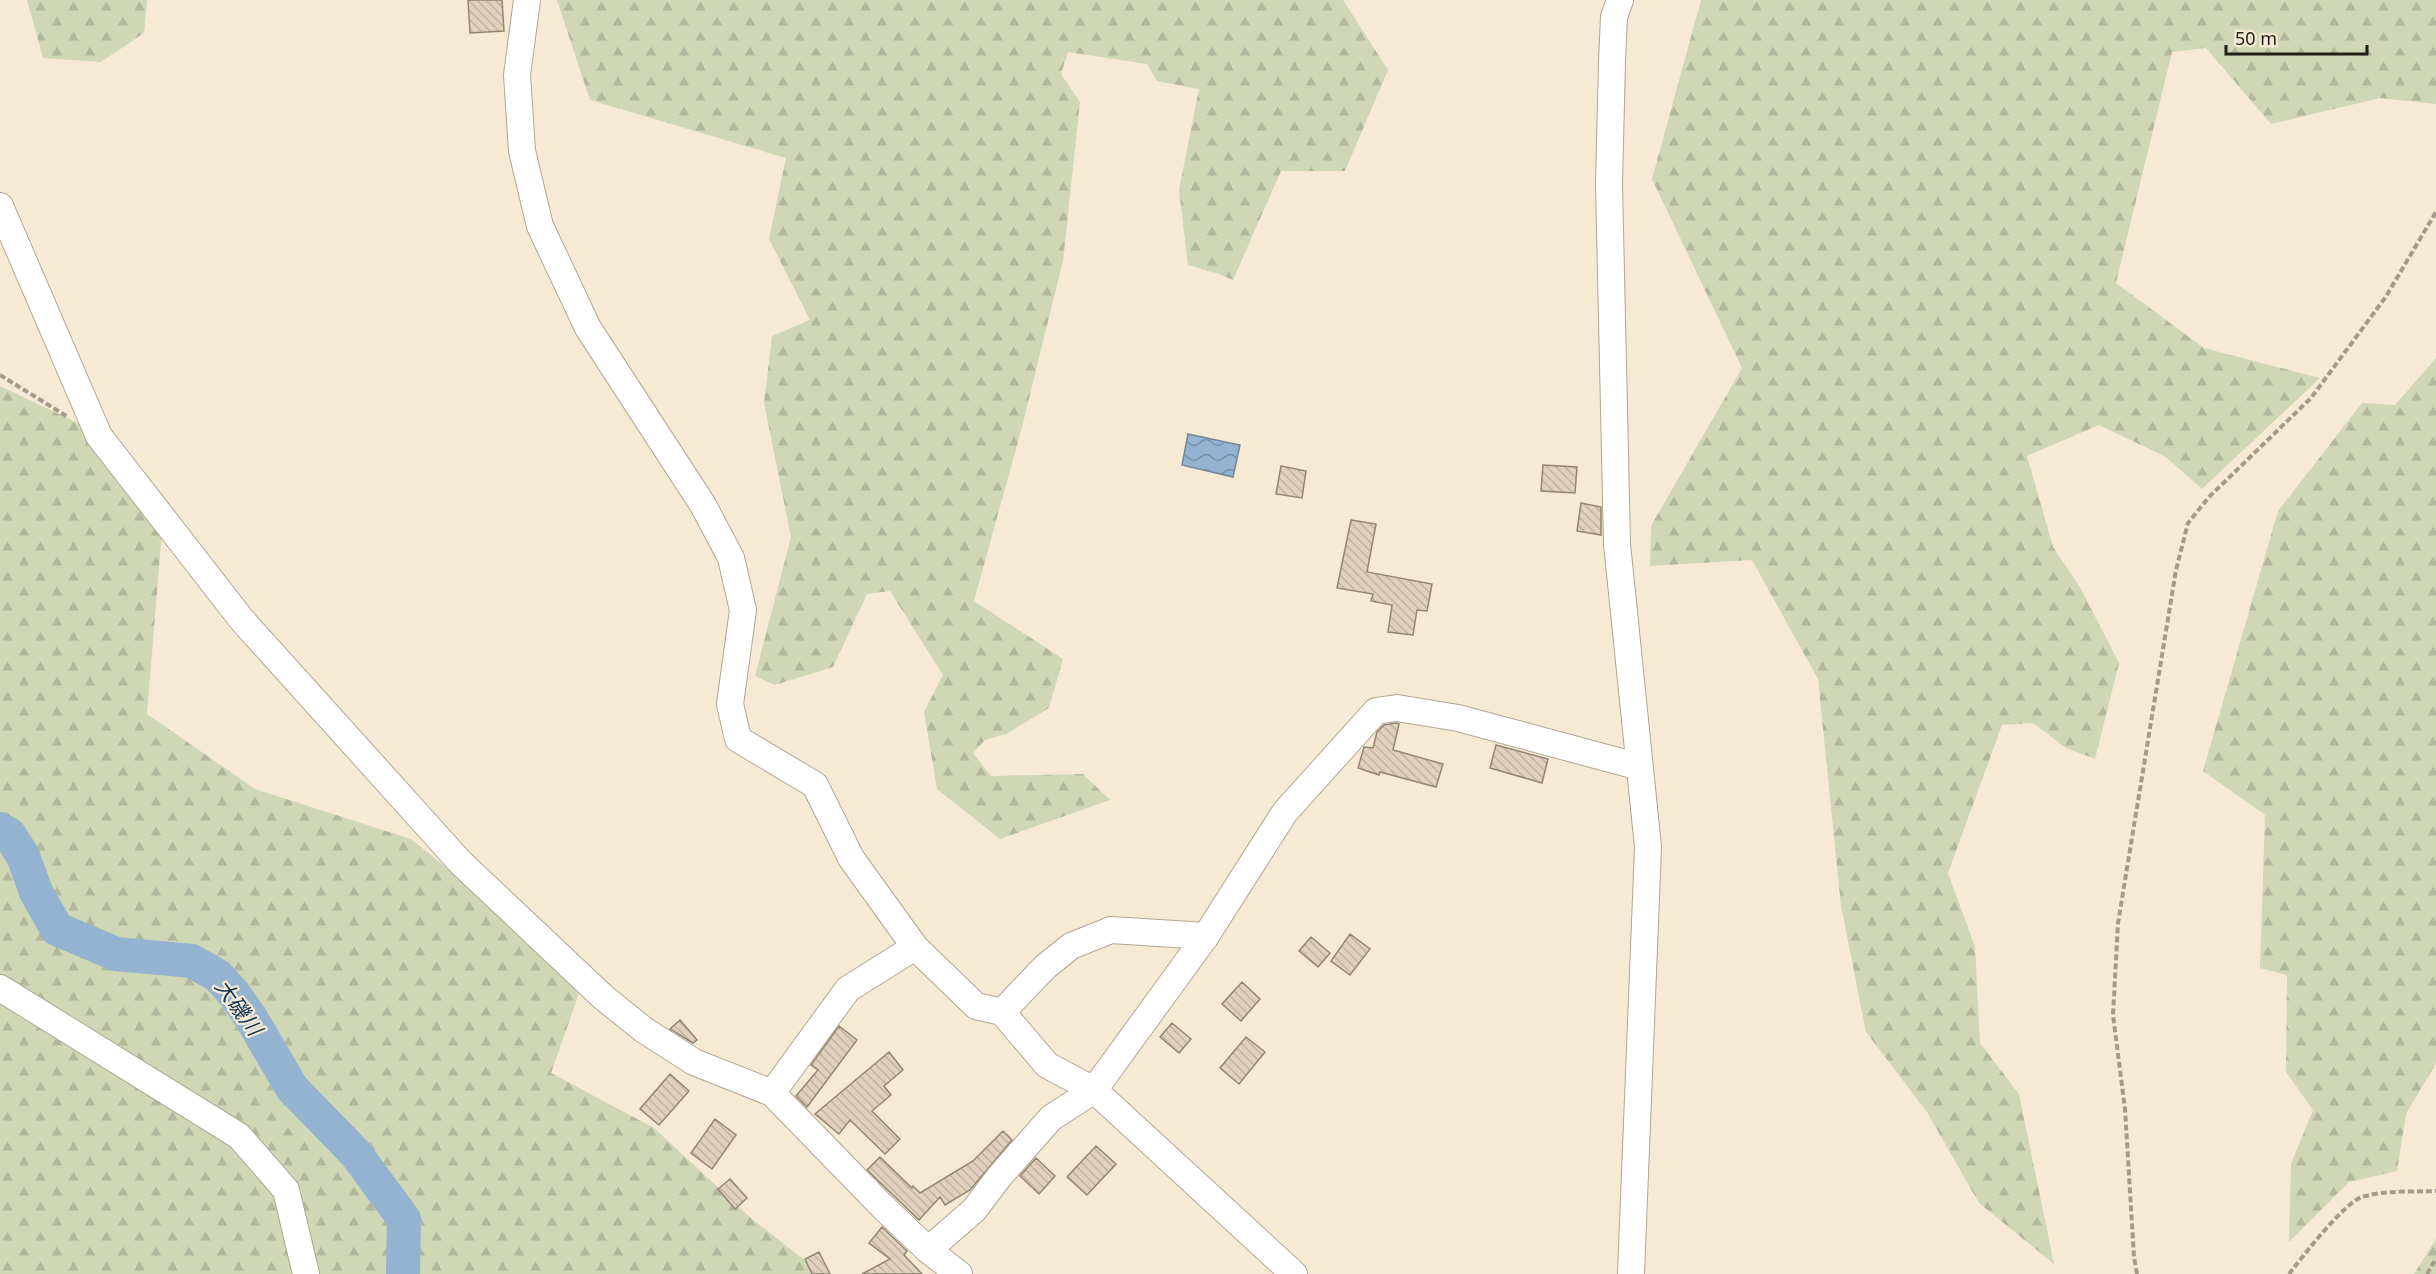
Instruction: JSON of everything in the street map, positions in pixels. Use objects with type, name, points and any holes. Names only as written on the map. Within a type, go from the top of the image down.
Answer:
[{"type":"street","points":[[527,0],[517,75],[522,151],[540,226],[588,328],[703,505],[731,558],[743,610],[730,704],[738,739],[815,786],[851,858],[915,948],[976,1006],[1002,1012],[1047,1065],[1094,1090],[1294,1274]]},
{"type":"street","points":[[1620,0],[1614,18],[1609,184],[1617,544],[1648,847],[1632,1274]]},
{"type":"street","points":[[0,206],[99,436],[242,620],[461,863],[603,997],[644,1030],[694,1062],[772,1093],[928,1250],[959,1274]]},
{"type":"street","points":[[928,1250],[974,1210],[999,1177],[1051,1118],[1094,1090],[1206,936],[1285,812],[1376,711],[1397,708],[1458,718],[1640,767]]},
{"type":"street","points":[[1002,1012],[1045,967],[1071,946],[1111,930],[1206,936]]},
{"type":"street","points":[[772,1093],[848,989],[915,948]]},
{"type":"street","points":[[0,988],[239,1136],[286,1190],[306,1274]]},
{"type":"path","points":[[2137,1274],[2125,1109],[2112,1015],[2118,922],[2176,570],[2188,523],[2209,497],[2311,398],[2385,298],[2436,212]]},
{"type":"path","points":[[0,375],[70,418]]},
{"type":"path","points":[[2289,1274],[2326,1228],[2360,1197],[2396,1192],[2436,1191]]},
{"type":"path","points":[[2427,1274],[2436,1259]]},
{"type":"green space","points":[[27,0],[147,0],[144,33],[101,62],[43,58]]},
{"type":"green space","points":[[557,0],[1343,0],[1388,70],[1345,171],[1281,171],[1233,280],[1188,265],[1179,190],[1199,89],[1157,81],[1147,64],[1068,52],[1061,74],[1080,102],[1063,261],[1022,427],[974,601],[1063,659],[1049,708],[1006,734],[985,740],[973,753],[991,776],[1083,774],[1110,800],[1000,839],[937,789],[924,712],[943,675],[890,591],[867,594],[833,667],[775,685],[755,676],[791,537],[764,403],[772,336],[810,320],[769,239],[786,158],[590,100]]},
{"type":"green space","points":[[1701,0],[2436,0],[2436,104],[2380,98],[2271,124],[2206,48],[2172,52],[2116,283],[2204,348],[2320,378],[2202,489],[2166,457],[2099,425],[2027,456],[2053,547],[2080,587],[2119,663],[2095,759],[2066,748],[2033,723],[2002,725],[1948,873],[1975,947],[1980,1043],[2019,1094],[2054,1264],[1979,1203],[1927,1112],[1866,1032],[1841,906],[1818,679],[1752,560],[1650,566],[1651,526],[1742,368],[1652,179]]},
{"type":"green space","points":[[2436,358],[2436,1063],[2406,1114],[2397,1171],[2349,1182],[2289,1242],[2291,1164],[2313,1110],[2286,1072],[2287,975],[2260,968],[2265,815],[2203,771],[2278,511],[2362,403],[2395,405]]},
{"type":"green space","points":[[0,386],[80,424],[163,519],[147,714],[255,789],[411,839],[584,979],[551,1073],[654,1128],[752,1219],[822,1274],[0,1274]]},
{"type":"green space","points":[[2436,1239],[2436,1274],[2414,1274]]},
{"type":"water","points":[[1188,434],[1240,445],[1233,477],[1182,465]]},
{"type":"building","points":[[468,0],[502,0],[504,31],[470,33]]},
{"type":"building","points":[[1543,465],[1577,467],[1575,493],[1541,491]]},
{"type":"building","points":[[1281,466],[1306,471],[1302,498],[1276,494]]},
{"type":"building","points":[[1581,503],[1601,507],[1601,535],[1577,531]]},
{"type":"building","points":[[1351,520],[1376,524],[1367,572],[1432,584],[1427,611],[1417,610],[1413,635],[1388,632],[1392,605],[1371,601],[1373,594],[1337,588]]},
{"type":"building","points":[[1399,724],[1393,750],[1443,764],[1436,787],[1380,772],[1379,775],[1358,768],[1364,747],[1373,748],[1377,732],[1384,725]]},
{"type":"building","points":[[1496,745],[1548,759],[1542,783],[1490,768]]},
{"type":"building","points":[[1350,934],[1370,949],[1350,975],[1331,961]]},
{"type":"building","points":[[1311,937],[1330,953],[1318,967],[1299,951]]},
{"type":"building","points":[[1242,982],[1260,999],[1241,1021],[1222,1004]]},
{"type":"building","points":[[680,1020],[697,1040],[693,1043],[670,1029]]},
{"type":"building","points":[[1172,1023],[1191,1039],[1179,1053],[1160,1037]]},
{"type":"building","points":[[839,1026],[857,1040],[807,1107],[796,1096],[818,1070],[811,1065]]},
{"type":"building","points":[[1246,1037],[1265,1052],[1239,1084],[1220,1068]]},
{"type":"building","points":[[889,1052],[903,1070],[884,1086],[891,1095],[872,1111],[900,1139],[885,1154],[850,1120],[839,1134],[815,1114]]},
{"type":"building","points":[[670,1074],[689,1091],[659,1125],[640,1109]]},
{"type":"building","points":[[715,1119],[736,1135],[712,1169],[691,1153]]},
{"type":"building","points":[[1003,1131],[1012,1140],[970,1190],[945,1205],[940,1197],[919,1220],[867,1170],[880,1157],[920,1193],[973,1161]]},
{"type":"building","points":[[1096,1146],[1116,1164],[1087,1195],[1067,1177]]},
{"type":"building","points":[[1036,1158],[1055,1176],[1039,1194],[1020,1176]]},
{"type":"building","points":[[730,1179],[747,1198],[735,1209],[718,1189]]},
{"type":"building","points":[[882,1227],[907,1251],[904,1255],[922,1274],[862,1274],[890,1259],[869,1243]]},
{"type":"building","points":[[819,1252],[830,1274],[812,1274],[805,1259]]},
{"type":"waterway","name":"大磯川","points":[[0,829],[9,834],[23,856],[36,892],[57,929],[116,954],[192,961],[218,976],[251,1018],[292,1088],[356,1154],[404,1219],[403,1274]]}]
